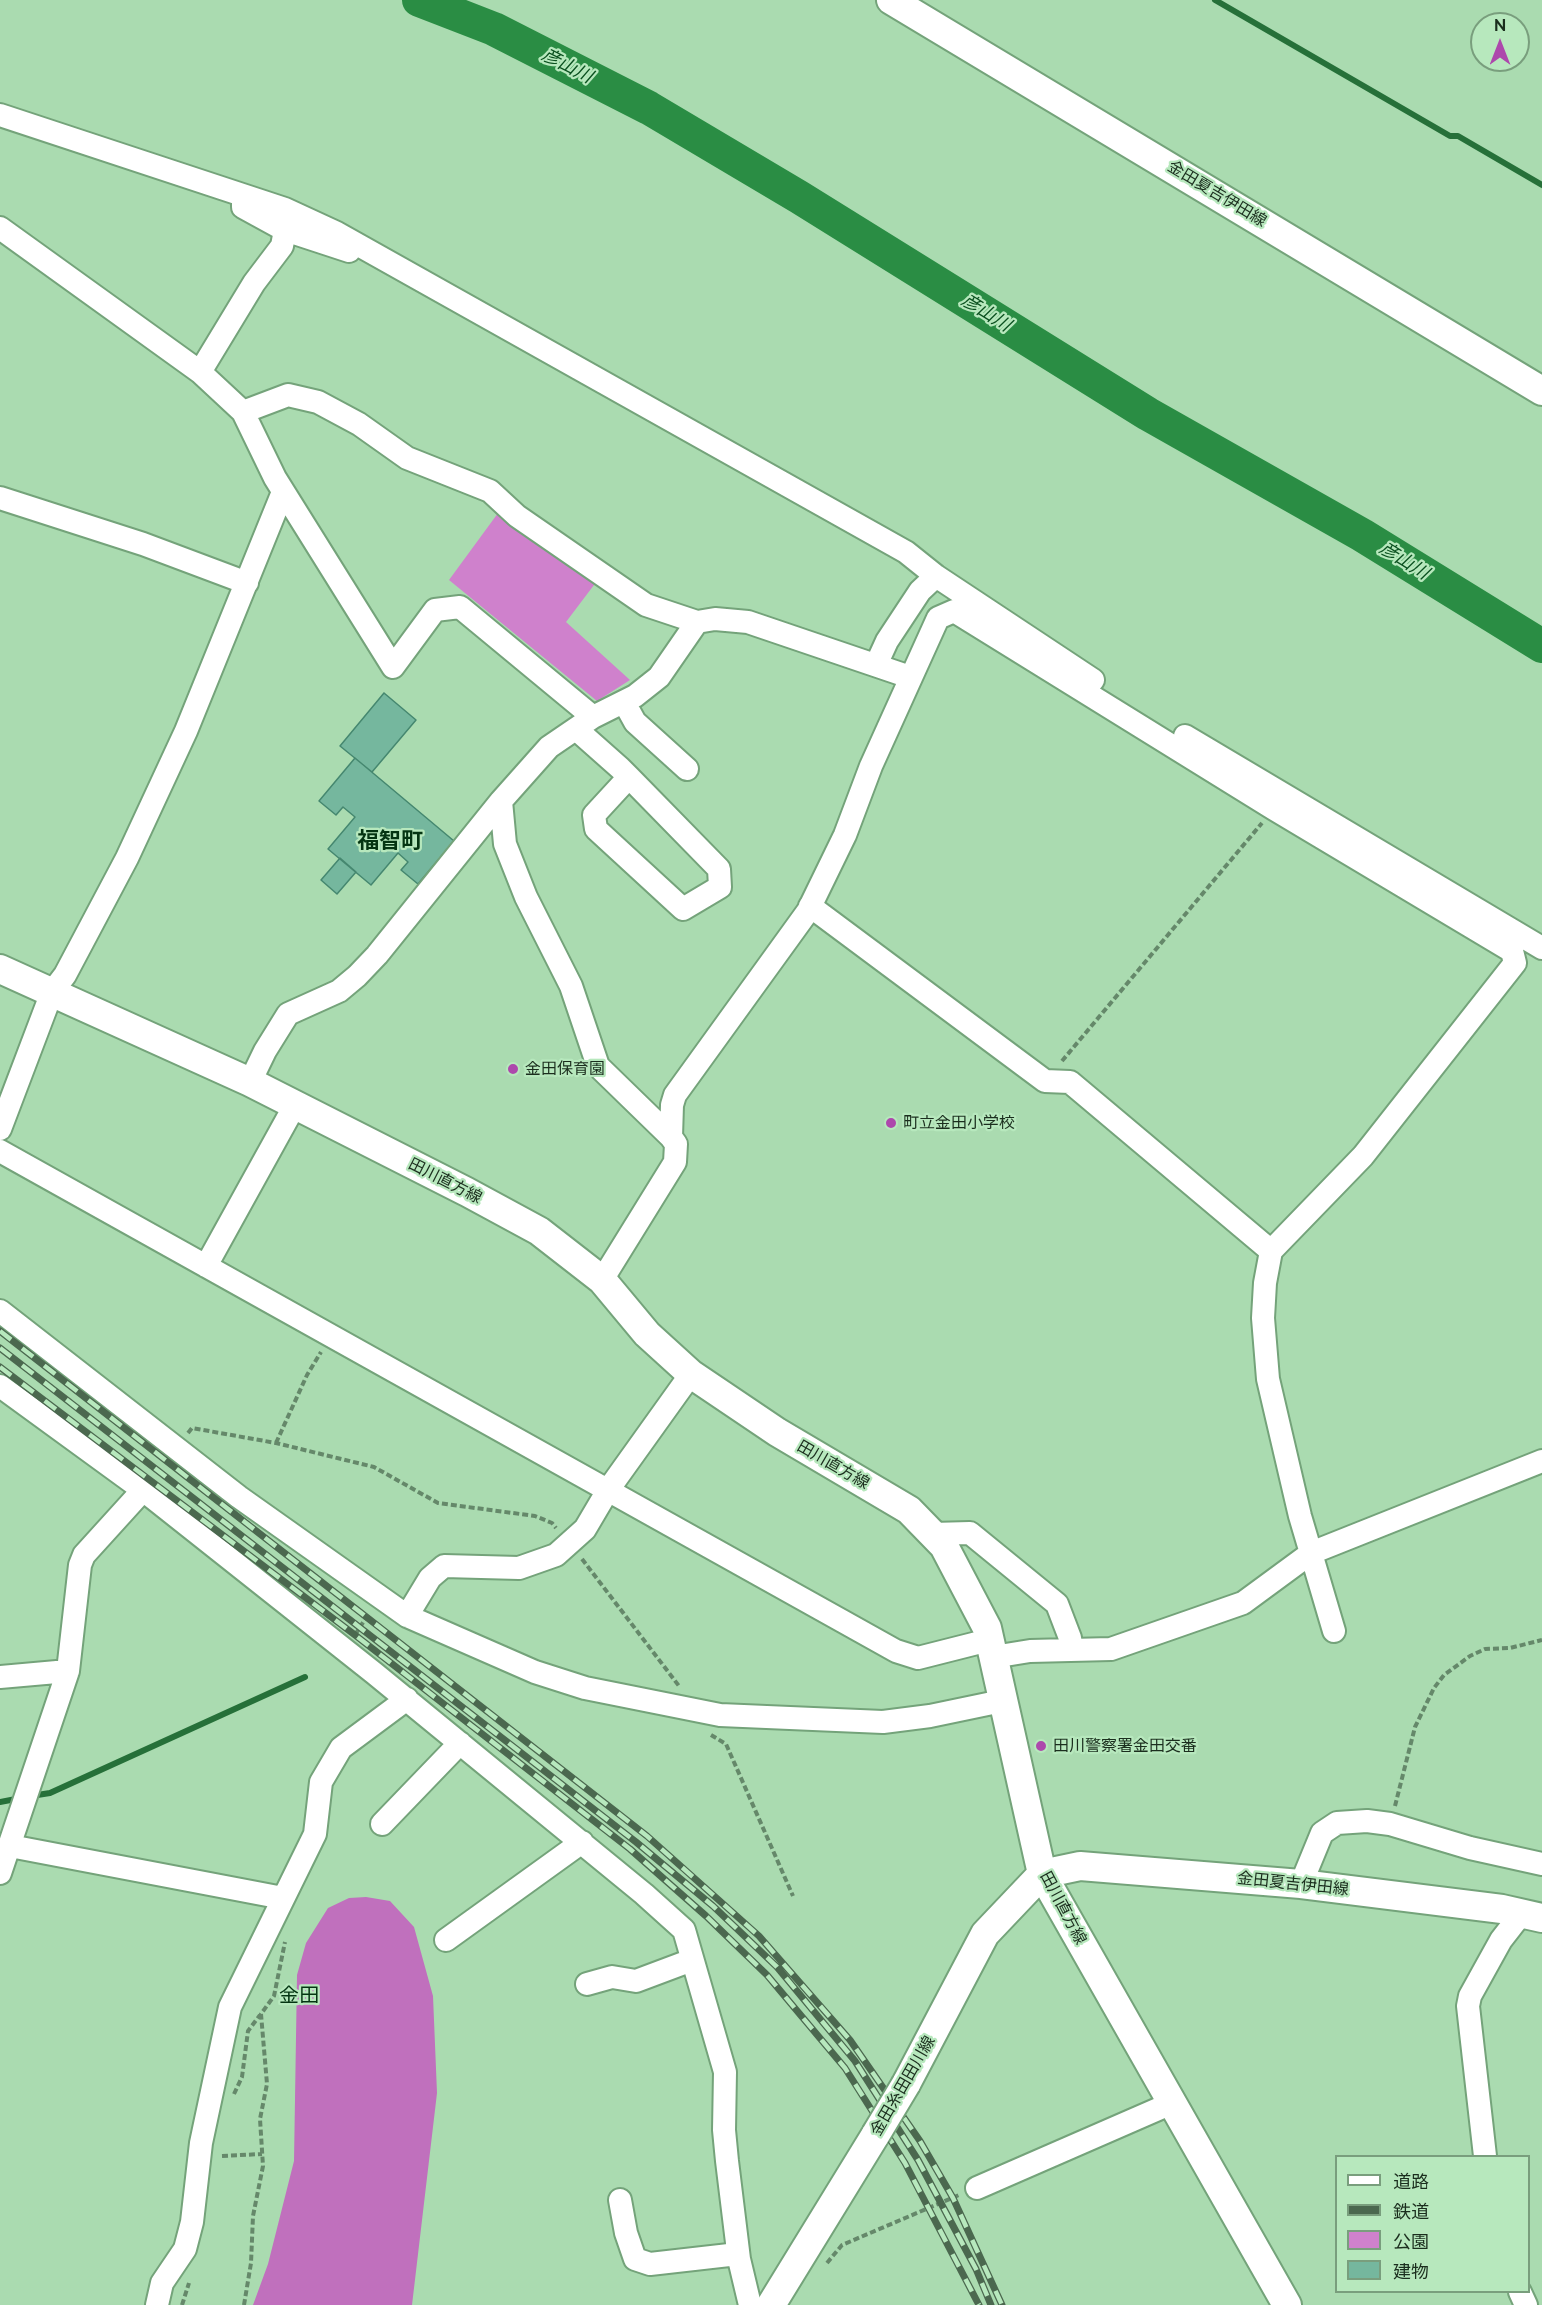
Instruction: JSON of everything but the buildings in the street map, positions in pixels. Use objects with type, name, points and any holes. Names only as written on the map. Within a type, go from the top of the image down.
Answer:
[{"type":"main road","name":"金田夏吉伊田線","points":[[891,0],[1375,288],[1542,391]]},
{"type":"main road","name":"田川直方線","points":[[0,969],[250,1082],[539,1231],[602,1280],[647,1334],[691,1374],[777,1432],[909,1510],[944,1546],[987,1628],[1042,1874],[1287,2305]]},
{"type":"main road","name":"金田夏吉伊田線","points":[[1042,1874],[1080,1866],[1301,1884],[1532,1915]]},
{"type":"main road","name":"金田糸田田川線","points":[[771,2305],[906,2084],[986,1934],[1042,1874]]},
{"type":"street","points":[[0,115],[285,209],[359,244],[906,552],[936,576],[1142,712],[1512,951],[1515,963],[1363,1156],[1271,1251],[1263,1318],[1268,1379],[1311,1553],[1334,1632]]},
{"type":"street","points":[[243,195],[243,207],[285,230],[347,251],[359,244]]},
{"type":"street","points":[[0,228],[200,372],[243,412],[283,492],[393,667],[435,610],[460,607],[585,723],[629,777],[719,869],[720,887],[683,909],[596,829],[594,815],[629,777]]},
{"type":"street","points":[[200,372],[254,283],[282,246],[285,230]]},
{"type":"street","points":[[243,412],[288,395],[318,402],[358,424],[407,458],[490,491],[517,516],[646,605],[697,622],[715,619],[748,622],[910,677]]},
{"type":"street","points":[[0,1129],[52,992],[65,975],[127,858],[186,731],[283,492]]},
{"type":"street","points":[[0,498],[143,544],[247,583]]},
{"type":"street","points":[[876,665],[887,641],[920,591],[936,576]]},
{"type":"street","points":[[671,1137],[672,1105],[675,1095],[810,906],[845,835],[871,766],[938,618],[954,611],[1274,809],[1344,841],[1542,948]]},
{"type":"street","points":[[250,1082],[265,1051],[288,1014],[339,992],[357,976],[377,955],[501,801],[549,747],[585,723],[624,702],[659,677],[697,622]]},
{"type":"street","points":[[624,702],[635,722],[687,769]]},
{"type":"street","points":[[501,801],[505,844],[526,897],[571,986],[598,1066],[671,1137],[675,1144],[675,1162],[602,1280]]},
{"type":"street","points":[[810,906],[1046,1082],[1070,1082],[1271,1251]]},
{"type":"street","points":[[206,1266],[295,1105]]},
{"type":"street","points":[[0,1151],[896,1651],[918,1658],[991,1649],[1030,1651],[1111,1649],[1243,1603],[1311,1553],[1542,1461]]},
{"type":"street","points":[[0,1311],[248,1504],[380,1598],[407,1616],[535,1672],[585,1688],[720,1715],[883,1722],[930,1716],[1002,1701]]},
{"type":"street","points":[[407,1616],[430,1578],[444,1566],[519,1568],[556,1556],[585,1528],[608,1490],[691,1374]]},
{"type":"street","points":[[0,1386],[143,1490],[407,1699],[582,1842],[684,1930],[725,2072],[724,2130],[738,2254],[750,2305]]},
{"type":"street","points":[[0,1873],[68,1671],[80,1565],[84,1556],[143,1490]]},
{"type":"street","points":[[932,1534],[970,1533],[1057,1604],[1070,1638],[1072,1650]]},
{"type":"street","points":[[0,1677],[68,1671]]},
{"type":"street","points":[[157,2305],[162,2283],[185,2249],[192,2222],[201,2143],[230,2007],[315,1834],[321,1782],[341,1748],[407,1699]]},
{"type":"street","points":[[382,1824],[460,1743]]},
{"type":"street","points":[[1301,1884],[1322,1833],[1337,1822],[1367,1821],[1390,1824],[1470,1848],[1542,1864]]},
{"type":"street","points":[[446,1940],[582,1842]]},
{"type":"street","points":[[10,1846],[280,1905]]},
{"type":"street","points":[[1485,2155],[1468,2006],[1470,1996],[1501,1940],[1532,1915]]},
{"type":"street","points":[[587,1984],[612,1977],[636,1981],[692,1960]]},
{"type":"street","points":[[977,2188],[1172,2103]]},
{"type":"street","points":[[620,2200],[626,2233],[635,2259],[650,2264],[738,2254]]},
{"type":"path","points":[[1046,1082],[1274,809]]},
{"type":"path","points":[[276,1443],[307,1375],[331,1335]]},
{"type":"path","points":[[177,1449],[192,1428],[276,1443],[374,1467],[438,1503],[535,1516],[552,1523],[678,1683],[684,1709]]},
{"type":"path","points":[[344,1650],[380,1598]]},
{"type":"path","points":[[1390,1824],[1415,1727],[1434,1688],[1444,1675],[1470,1656],[1485,1649],[1510,1648],[1542,1640]]},
{"type":"path","points":[[709,1733],[726,1744],[793,1896]]},
{"type":"path","points":[[244,2305],[251,2263],[253,2216],[263,2166],[260,2119],[267,2084],[261,2014],[274,1996],[285,1951],[285,1924],[280,1905]]},
{"type":"path","points":[[222,2156],[262,2154]]},
{"type":"path","points":[[821,2269],[842,2245],[977,2188]]},
{"type":"green space","points":[[501,509],[597,581],[566,622],[630,680],[597,701],[449,580]]},
{"type":"shaded area","points":[[366,1897],[390,1901],[414,1927],[433,1996],[437,2093],[412,2305],[253,2305],[268,2264],[294,2161],[297,1975],[306,1943],[328,1908],[349,1898]]},
{"type":"waterway","name":"彦山川","points":[[419,0],[494,29],[649,108],[799,197],[1148,414],[1362,535],[1542,646]]},
{"type":"waterway","points":[[1215,0],[1450,136],[1458,136],[1542,185]]},
{"type":"waterway","points":[[31,1796],[50,1793],[305,1677]]},
{"type":"waterway","points":[[0,1802],[21,1798]]},
{"type":"railway","points":[[0,1331],[647,1836],[759,1936],[850,2040],[920,2141],[953,2198],[1002,2305]]},
{"type":"railway","points":[[0,1348],[636,1842],[713,1906],[777,1967],[855,2061],[918,2160],[976,2269],[991,2305]]},
{"type":"railway","points":[[0,1367],[355,1635],[630,1849],[706,1916],[767,1975],[845,2068],[905,2163],[979,2305]]},
{"type":"place","name":"金田保育園","points":[[513,1069]]},
{"type":"place","name":"町立金田小学校","points":[[891,1123]]},
{"type":"place","name":"田川警察署金田交番","points":[[1041,1746]]},
{"type":"district","name":"福智町","points":[[390,841]]},
{"type":"district","name":"金田","points":[[299,1996]]}]
